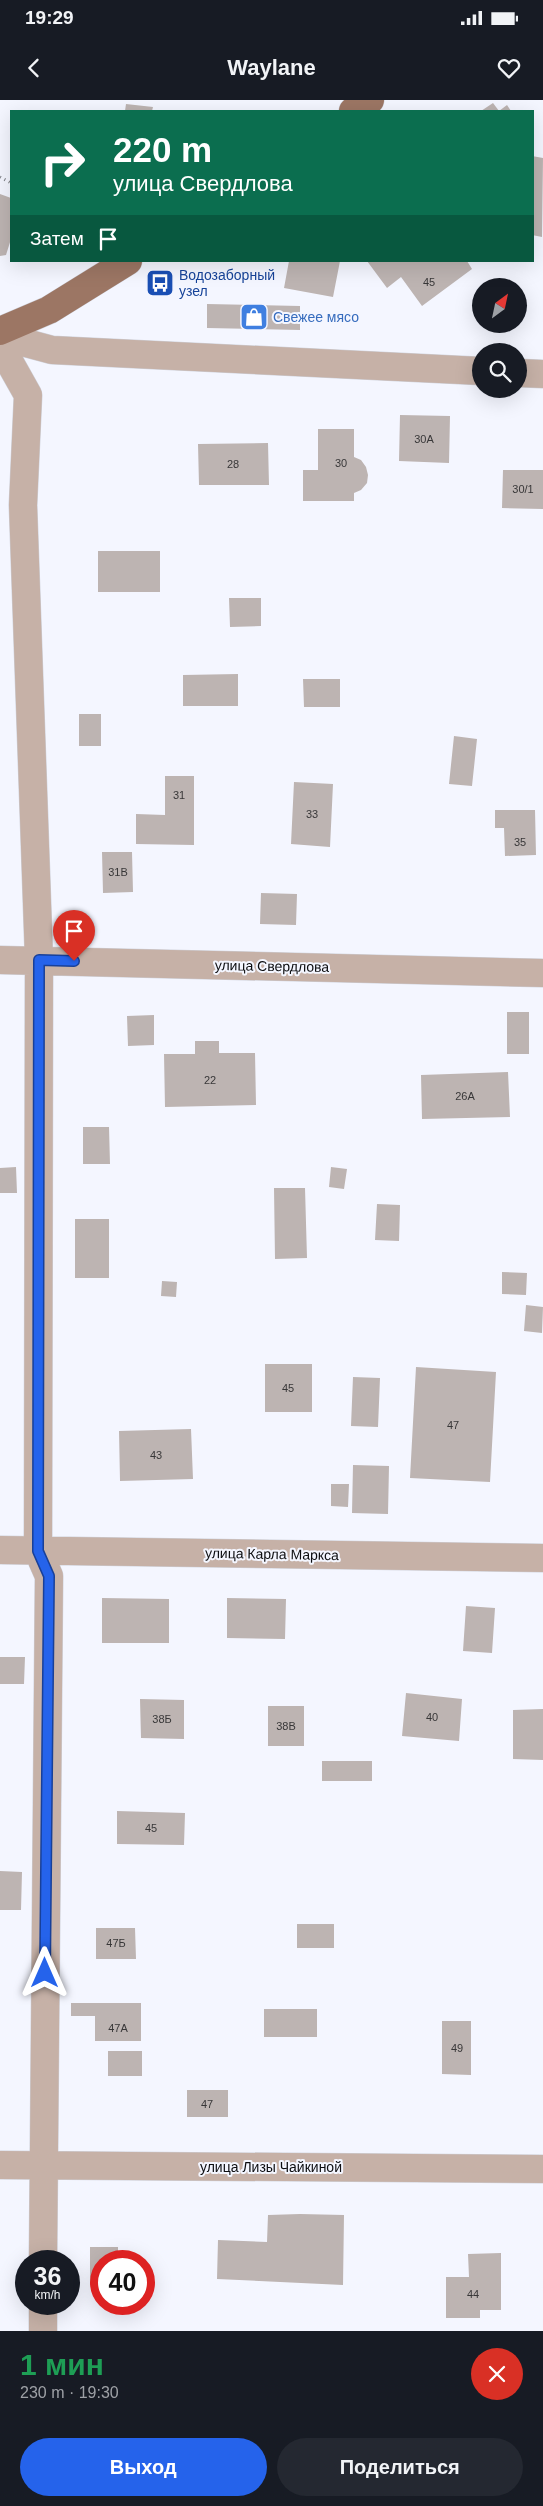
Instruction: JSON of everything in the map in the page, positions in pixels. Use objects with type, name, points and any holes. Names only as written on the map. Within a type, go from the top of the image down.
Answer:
[{"type":"main road","points":[[355,110],[370,100]]},
{"type":"main road","points":[[0,331],[48,310],[126,262]]},
{"type":"street","points":[[0,336],[52,350],[472,371]]},
{"type":"street","points":[[0,345],[28,396],[23,504],[39,960],[38,1551],[49,1576],[43,2250]]},
{"type":"street","points":[[527,373],[543,374]]},
{"type":"street","name":"улица Свердлова","points":[[0,960],[543,973]]},
{"type":"street","name":"улица Карла Маркса","points":[[0,1550],[543,1558]]},
{"type":"street","name":"улица Лизы Чайкиной","points":[[0,2165],[543,2169]]},
{"type":"street","points":[[43,2315],[43,2331]]},
{"type":"building","points":[[493,103],[498,110],[482,110]]},
{"type":"building","points":[[126,104],[153,107],[152,110],[125,110]]},
{"type":"building","points":[[507,105],[510,110],[500,110]]},
{"type":"building","points":[[534,156],[543,158],[542,237],[534,235]]},
{"type":"building","points":[[0,194],[10,198],[10,242],[6,255],[0,256]]},
{"type":"building","points":[[289,262],[340,262],[333,297],[284,288]]},
{"type":"building","points":[[368,262],[468,262],[472,269],[422,306],[401,277],[387,288]]},
{"type":"building","name":"Свежее мясо","points":[[207,304],[300,306],[300,330],[207,328]]},
{"type":"building","points":[[400,415],[450,416],[449,463],[399,461]]},
{"type":"building","points":[[318,429],[354,429],[354,457],[361,460],[366,467],[368,475],[367,483],[361,490],[354,493],[354,501],[303,501],[303,470],[318,470]]},
{"type":"building","points":[[268,443],[269,485],[199,485],[198,444]]},
{"type":"building","points":[[503,470],[543,470],[543,509],[502,508]]},
{"type":"building","points":[[98,551],[160,551],[160,592],[98,592]]},
{"type":"building","points":[[229,598],[261,598],[261,626],[230,627]]},
{"type":"building","points":[[238,674],[238,706],[183,706],[183,675]]},
{"type":"building","points":[[303,679],[340,679],[340,707],[304,707]]},
{"type":"building","points":[[79,714],[101,714],[101,746],[79,746]]},
{"type":"building","points":[[454,736],[477,739],[472,786],[449,784]]},
{"type":"building","points":[[165,776],[194,776],[194,845],[136,844],[136,814],[165,815]]},
{"type":"building","points":[[294,782],[333,784],[330,847],[291,844]]},
{"type":"building","points":[[495,810],[535,810],[536,855],[505,856],[504,828],[495,828]]},
{"type":"building","points":[[102,852],[132,852],[133,892],[103,893]]},
{"type":"building","points":[[261,893],[297,894],[296,925],[260,924]]},
{"type":"building","points":[[507,1012],[529,1012],[529,1054],[507,1054]]},
{"type":"building","points":[[154,1015],[154,1045],[128,1046],[127,1016]]},
{"type":"building","points":[[195,1041],[219,1041],[219,1053],[255,1053],[256,1105],[165,1107],[164,1054],[195,1054]]},
{"type":"building","points":[[508,1072],[510,1117],[422,1119],[421,1075]]},
{"type":"building","points":[[83,1127],[109,1127],[110,1164],[83,1164]]},
{"type":"building","points":[[16,1167],[17,1193],[0,1193],[0,1168]]},
{"type":"building","points":[[331,1167],[347,1169],[344,1189],[329,1187]]},
{"type":"building","points":[[274,1188],[305,1188],[307,1258],[275,1259]]},
{"type":"building","points":[[377,1204],[400,1205],[399,1241],[375,1240]]},
{"type":"building","points":[[75,1219],[109,1219],[109,1278],[75,1278]]},
{"type":"building","points":[[502,1272],[527,1273],[526,1295],[502,1294]]},
{"type":"building","points":[[162,1281],[177,1282],[176,1297],[161,1296]]},
{"type":"building","points":[[526,1305],[543,1307],[542,1333],[524,1331]]},
{"type":"building","points":[[265,1364],[312,1364],[312,1412],[265,1412]]},
{"type":"building","points":[[416,1367],[496,1372],[490,1482],[410,1478]]},
{"type":"building","points":[[353,1377],[380,1378],[378,1427],[351,1426]]},
{"type":"building","points":[[191,1429],[193,1479],[120,1481],[119,1431]]},
{"type":"building","points":[[353,1465],[389,1466],[388,1514],[352,1513]]},
{"type":"building","points":[[331,1484],[349,1484],[348,1507],[331,1506]]},
{"type":"building","points":[[102,1598],[169,1599],[169,1643],[102,1643]]},
{"type":"building","points":[[227,1598],[286,1599],[285,1639],[227,1638]]},
{"type":"building","points":[[466,1606],[495,1608],[492,1653],[463,1651]]},
{"type":"building","points":[[0,1657],[25,1657],[24,1684],[0,1684]]},
{"type":"building","points":[[406,1693],[462,1699],[459,1741],[402,1736]]},
{"type":"building","points":[[140,1699],[184,1700],[184,1739],[141,1738]]},
{"type":"building","points":[[268,1706],[304,1706],[304,1746],[268,1746]]},
{"type":"building","points":[[543,1709],[543,1760],[513,1759],[513,1710]]},
{"type":"building","points":[[322,1761],[372,1761],[372,1781],[322,1781]]},
{"type":"building","points":[[117,1811],[185,1813],[184,1845],[117,1844]]},
{"type":"building","points":[[0,1871],[22,1872],[21,1910],[0,1910]]},
{"type":"building","points":[[297,1924],[334,1924],[334,1948],[297,1948]]},
{"type":"building","points":[[96,1928],[135,1928],[136,1959],[96,1959]]},
{"type":"building","points":[[71,2003],[141,2003],[141,2041],[95,2041],[95,2016],[71,2016]]},
{"type":"building","points":[[264,2009],[317,2009],[317,2037],[264,2037]]},
{"type":"building","points":[[442,2021],[471,2021],[471,2075],[442,2074]]},
{"type":"building","points":[[108,2051],[142,2051],[142,2076],[108,2076]]},
{"type":"building","points":[[187,2090],[228,2090],[228,2117],[187,2117]]},
{"type":"building","points":[[268,2215],[344,2215],[343,2285],[217,2279],[218,2240],[267,2242]]},
{"type":"building","points":[[90,2247],[118,2247],[118,2250],[90,2250]]},
{"type":"building","points":[[501,2253],[501,2310],[480,2310],[480,2318],[446,2318],[446,2277],[469,2277],[468,2254]]},
{"type":"place","name":"Водозаборный узел","points":[[160,283]]},
{"type":"place","name":"Свежее мясо","points":[[254,317]]},
{"type":"route","points":[[45,1973],[49,1576],[38,1551],[39,960],[74,961]]}]
